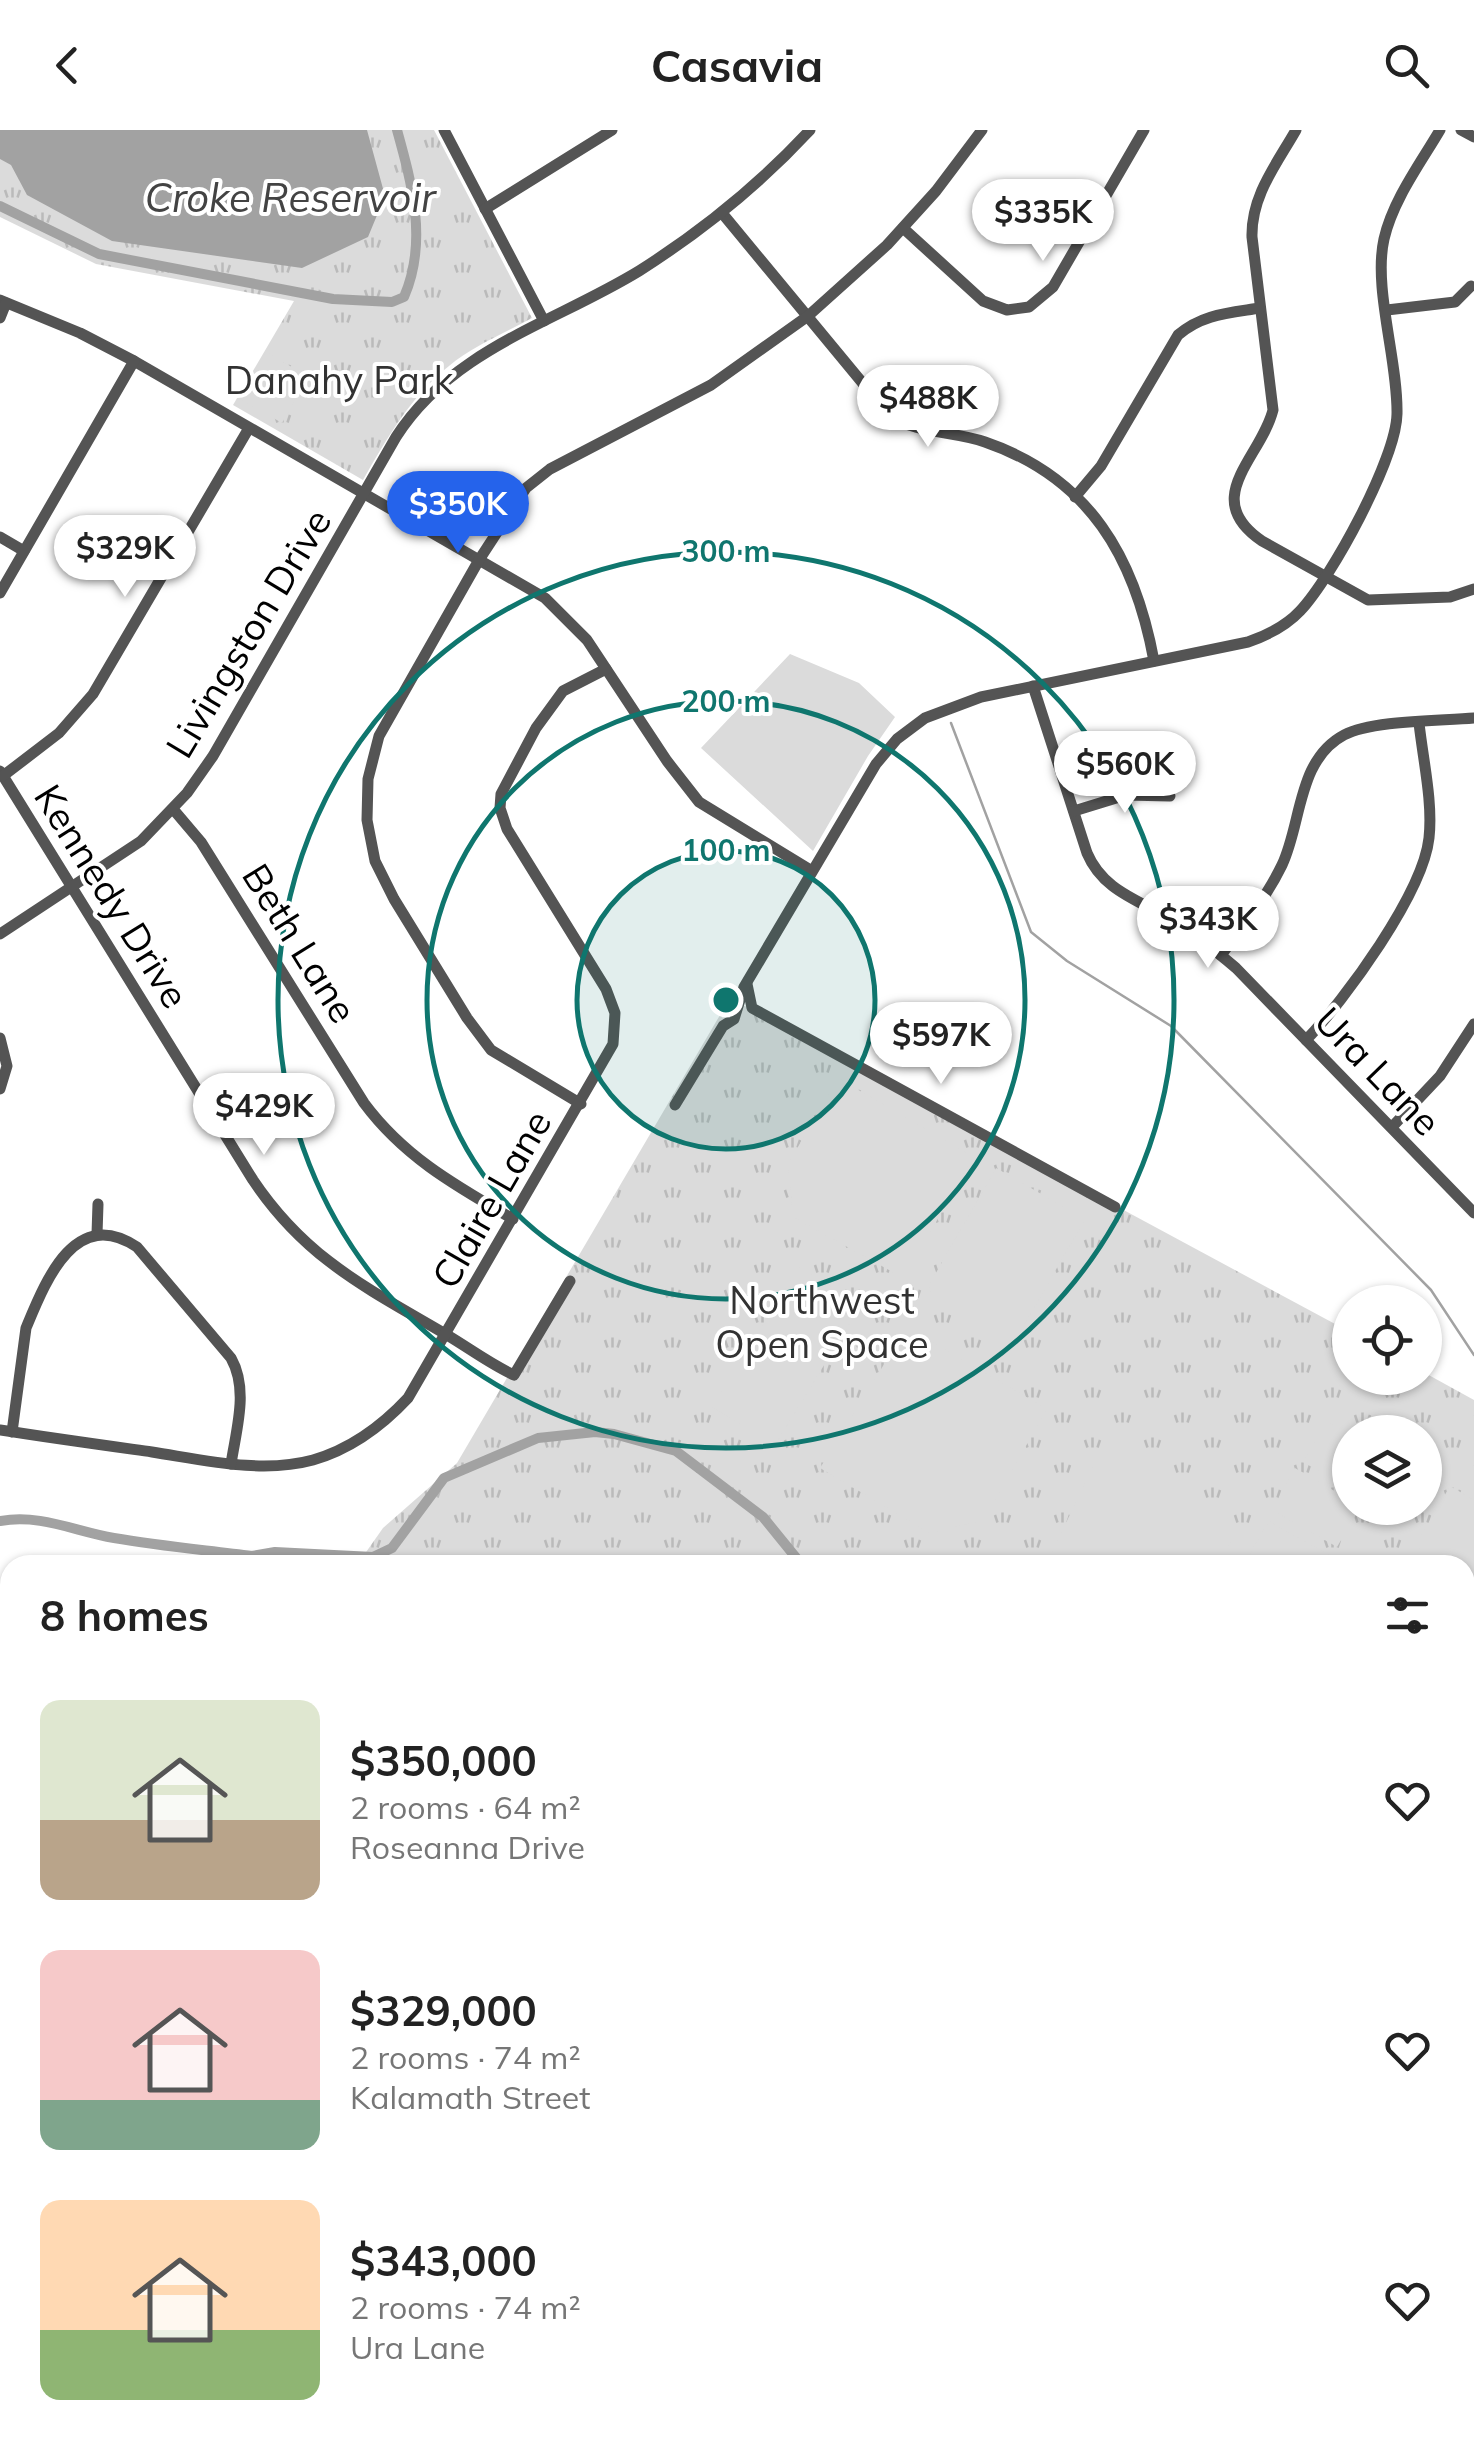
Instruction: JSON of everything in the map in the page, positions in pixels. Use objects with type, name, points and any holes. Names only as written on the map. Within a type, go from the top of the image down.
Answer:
[{"type":"street","points":[[444,130],[544,320]]},
{"type":"street","points":[[485,209],[612,130]]},
{"type":"street","name":"Livingston Drive","points":[[0,934],[141,841],[174,809],[213,756],[396,437],[424,399],[464,365],[640,270],[722,213],[810,130]]},
{"type":"street","points":[[581,1104],[503,1059],[486,1044],[394,900],[370,844],[366,790],[380,736],[519,496],[542,474],[711,385],[808,316],[903,228],[982,130]]},
{"type":"street","points":[[903,228],[983,301],[1007,310],[1029,307],[1053,287],[1144,130]]},
{"type":"street","points":[[1296,130],[1260,192],[1252,216],[1272,410],[1264,433],[1236,482],[1234,504],[1242,524],[1253,534],[1358,596],[1381,602],[1450,597],[1474,588]]},
{"type":"street","points":[[675,1105],[723,1026],[734,1019],[747,984],[876,764],[911,728],[959,703],[1248,642],[1271,633],[1300,610],[1370,498],[1391,452],[1398,418],[1397,379],[1387,310],[1384,240],[1391,218],[1440,130]]},
{"type":"street","points":[[1461,130],[1474,137]]},
{"type":"street","points":[[722,213],[896,420],[993,445],[1043,472],[1074,497],[1111,539],[1132,575],[1154,662]]},
{"type":"street","points":[[1387,310],[1455,302],[1471,286]]},
{"type":"street","points":[[0,318],[3,302],[80,333],[537,592],[563,612],[699,802],[812,871]]},
{"type":"street","points":[[1074,497],[1102,466],[1178,336],[1196,321],[1260,308]]},
{"type":"street","points":[[0,593],[134,361]]},
{"type":"street","points":[[2,773],[59,732],[94,694],[249,428]]},
{"type":"street","points":[[0,537],[24,551]]},
{"type":"street","name":"Claire Lane","points":[[6,1431],[231,1464],[304,1462],[352,1444],[386,1420],[408,1398],[613,1044],[614,1006],[606,989],[507,830],[500,808],[504,787],[550,705],[571,685],[606,670]]},
{"type":"street","name":"Ura Lane","points":[[1032,686],[1087,853],[1099,877],[1194,934],[1221,955],[1474,1213]]},
{"type":"street","points":[[1221,955],[1258,906],[1282,864],[1307,783],[1320,756],[1335,741],[1355,730],[1474,718]]},
{"type":"street","points":[[1306,1040],[1356,982],[1422,867],[1430,826],[1419,723]]},
{"type":"street","name":"Kennedy Drive","points":[[2,773],[253,1180],[286,1224],[331,1266],[514,1376],[570,1281]]},
{"type":"street","points":[[1074,811],[1118,796],[1170,796]]},
{"type":"street","name":"Beth Lane","points":[[174,809],[202,842],[376,1120],[417,1161],[513,1219]]},
{"type":"street","points":[[747,984],[752,1008],[1115,1207]]},
{"type":"street","points":[[1392,1127],[1440,1076],[1474,1024]]},
{"type":"street","points":[[0,1038],[7,1066],[0,1088]]},
{"type":"street","points":[[97,1234],[98,1204]]},
{"type":"street","points":[[6,1431],[32,1312],[67,1249],[97,1234],[126,1239],[137,1246],[232,1358],[240,1373],[241,1392],[231,1464]]},
{"type":"green space","name":"Danahy Park","points":[[0,130],[434,130],[532,318],[468,352],[435,378],[401,418],[363,480],[233,405],[294,301],[96,264],[0,217]]},
{"type":"green space","points":[[266,352],[309,377],[282,423],[240,399]]},
{"type":"green space","points":[[790,654],[859,683],[895,717],[813,851],[701,748]]},
{"type":"green space","name":"Northwest Open Space","points":[[730,998],[1332,1322],[1332,1395],[1442,1395],[1442,1382],[1474,1400],[1474,1555],[364,1555],[383,1528],[457,1463]]},
{"type":"green space","points":[[838,1078],[973,1157],[907,1273],[898,1275],[793,1217],[788,1164]]},
{"type":"green space","points":[[996,1168],[1085,1219],[1015,1341],[931,1293],[929,1285]]},
{"type":"green space","points":[[799,1267],[861,1305],[775,1445],[712,1407]]},
{"type":"green space","points":[[918,1334],[1047,1409],[984,1520],[930,1533],[820,1468],[899,1340]]},
{"type":"green space","points":[[1327,1421],[1332,1424],[1332,1479],[1303,1462]]},
{"type":"green space","points":[[1119,1443],[1147,1459],[1239,1528],[1223,1555],[1051,1555],[1101,1449]]},
{"type":"green space","points":[[1295,1468],[1332,1490],[1332,1525],[1350,1525],[1337,1547],[1272,1510]]},
{"type":"green space","points":[[1450,1486],[1474,1500],[1474,1555],[1431,1555],[1415,1546],[1427,1525],[1442,1525],[1442,1500]]},
{"type":"green space","points":[[1269,1521],[1329,1555],[1249,1555]]},
{"type":"water","name":"Croke Reservoir","points":[[0,130],[367,130],[385,196],[368,237],[302,268],[112,241],[27,195],[11,165],[0,159]]},
{"type":"waterway","points":[[0,206],[99,254],[333,299],[392,302],[404,297],[416,234],[412,192],[397,130]]},
{"type":"waterway","points":[[951,723],[1031,932],[1067,961],[1171,1026],[1431,1290],[1474,1355]]},
{"type":"waterway","points":[[377,1555],[392,1548],[444,1478],[538,1438],[595,1432],[676,1451],[763,1517],[794,1555]]},
{"type":"waterway","points":[[0,1521],[44,1521],[114,1538],[243,1555]]},
{"type":"waterway","points":[[258,1555],[334,1555]]}]
